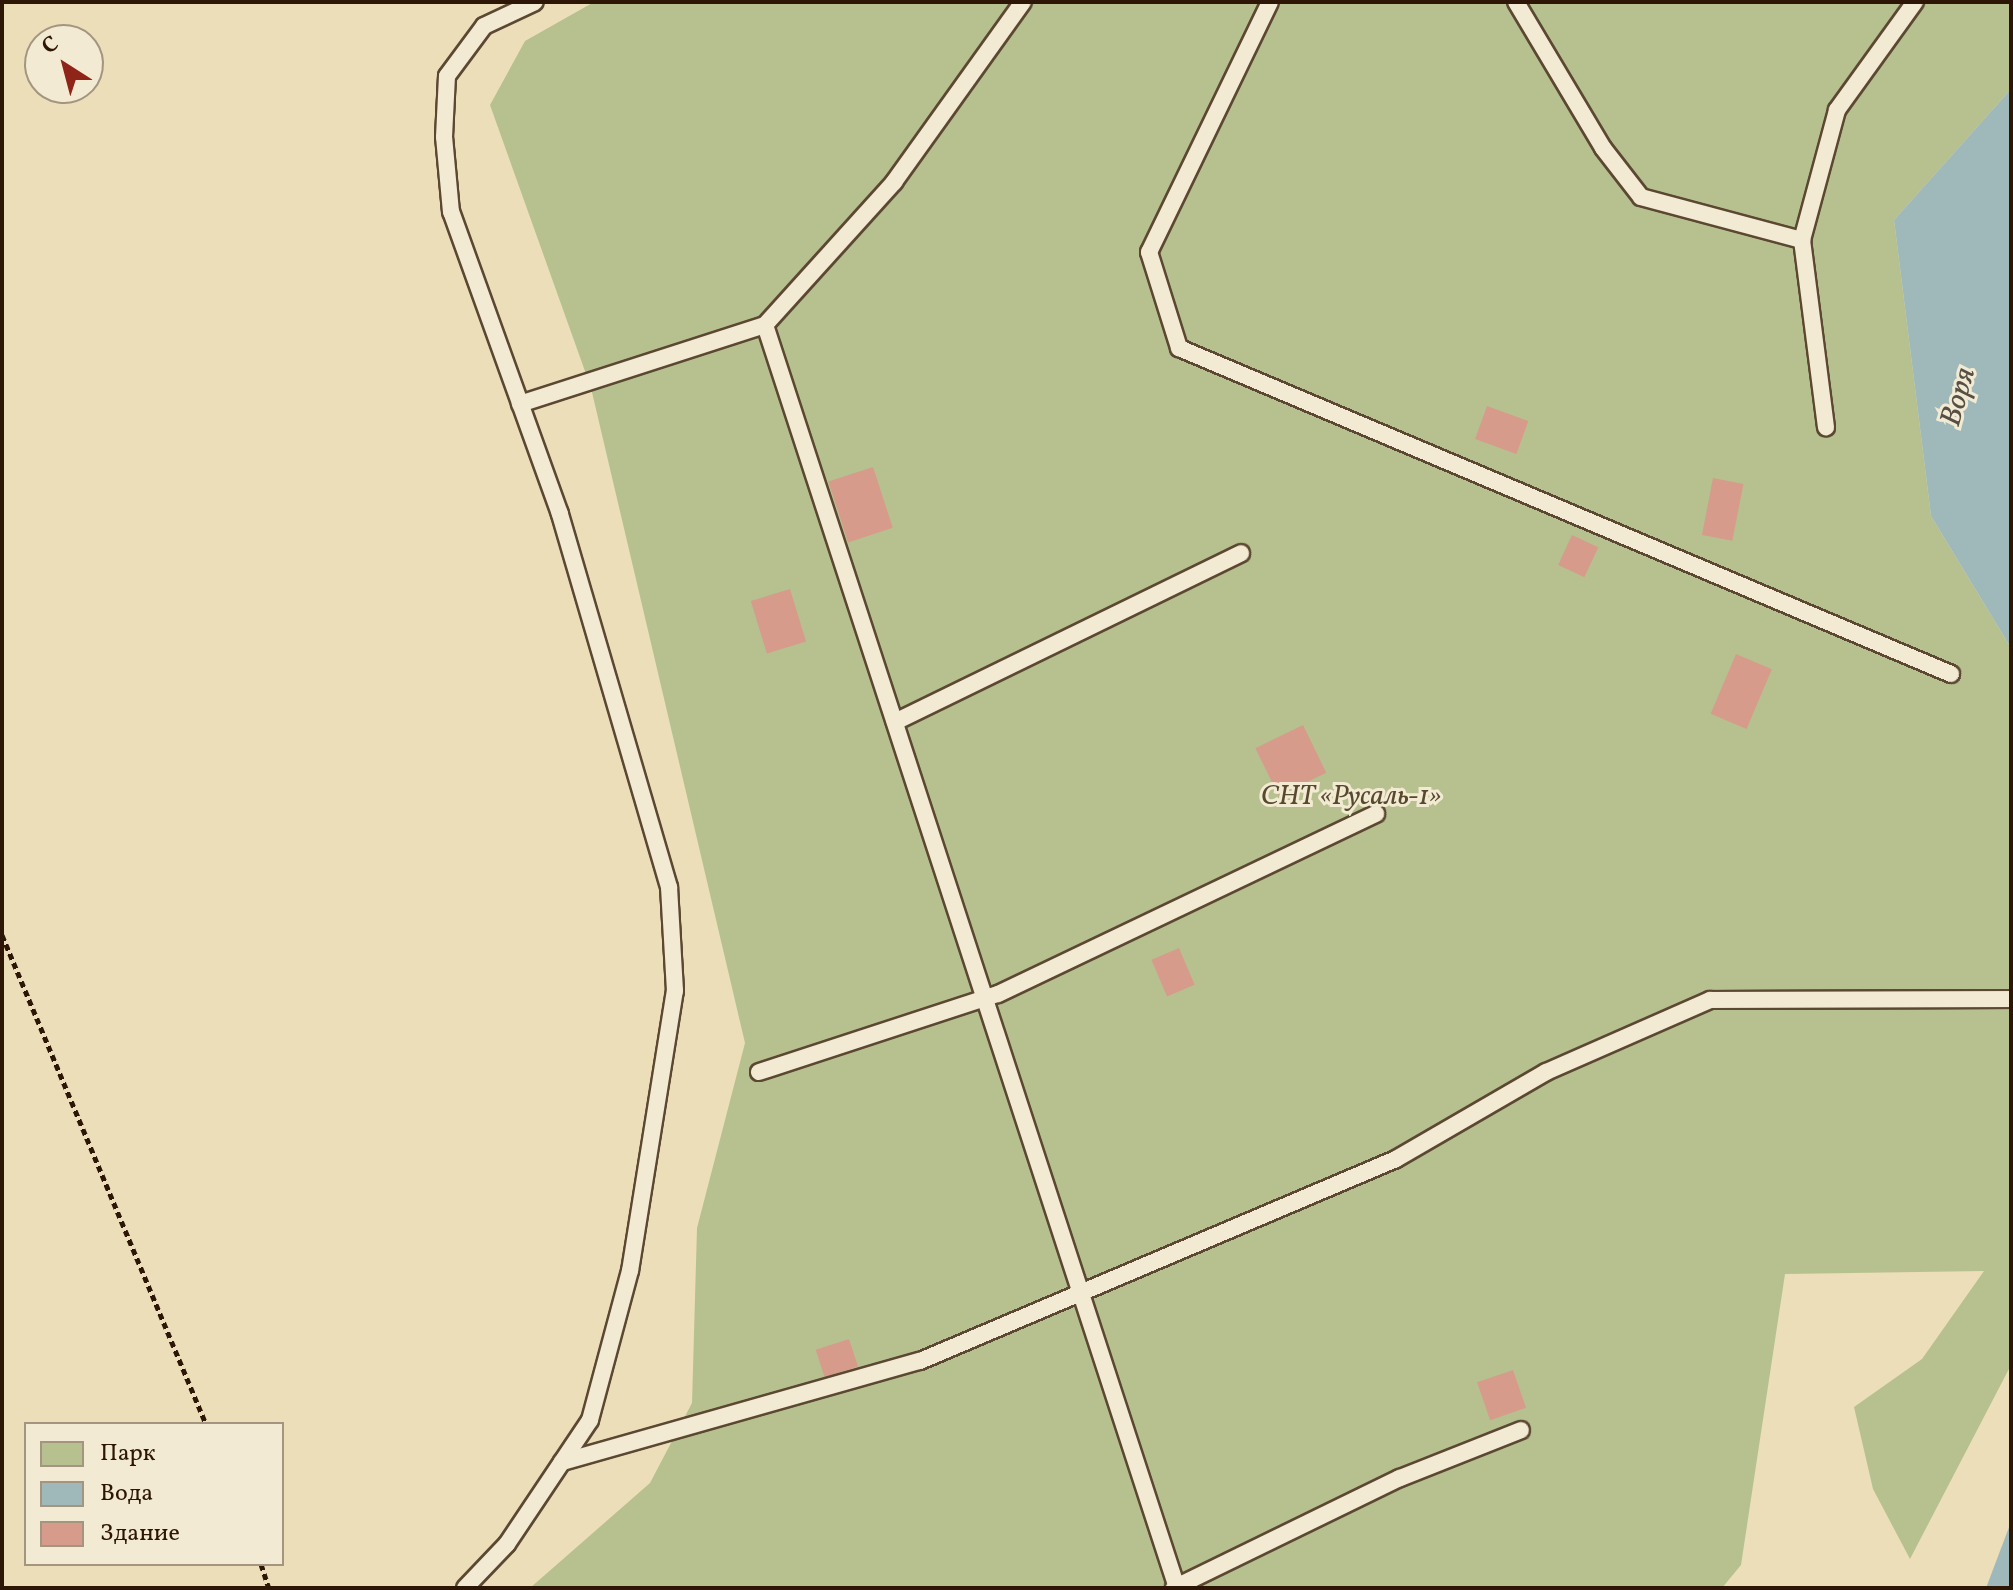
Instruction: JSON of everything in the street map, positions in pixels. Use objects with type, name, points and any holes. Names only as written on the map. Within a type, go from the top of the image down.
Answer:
[{"type":"lane","points":[[465,1588],[507,1544],[590,1420],[630,1271],[675,991],[669,887],[560,514],[451,212],[444,137],[447,76],[484,26],[535,2]]},
{"type":"lane","points":[[520,404],[765,325],[894,182],[1023,2]]},
{"type":"lane","points":[[1270,2],[1149,252],[1179,348],[1951,674]]},
{"type":"lane","points":[[1516,2],[1603,148],[1641,197],[1802,240]]},
{"type":"lane","points":[[1826,427],[1802,240],[1837,110],[1915,2]]},
{"type":"lane","points":[[765,325],[1176,1588],[1400,1478],[1521,1430]]},
{"type":"lane","points":[[895,722],[1241,553]]},
{"type":"lane","points":[[759,1072],[998,994],[1376,814]]},
{"type":"lane","points":[[562,1462],[920,1361],[1396,1159],[1546,1072],[1710,1000],[2011,999]]},
{"type":"path","points":[[2,935],[205,1422]]},
{"type":"path","points":[[262,1566],[269,1588]]},
{"type":"green space","name":"СНТ «Русаль-1»","points":[[594,2],[2011,2],[2011,89],[1894,220],[1931,516],[2011,648],[2011,1365],[1910,1559],[1873,1489],[1854,1407],[1922,1359],[1984,1271],[1785,1274],[1741,1565],[1722,1588],[530,1588],[650,1483],[692,1403],[697,1228],[745,1043],[591,388],[490,105],[525,41]]},
{"type":"water","name":"Воря","points":[[2011,89],[2011,648],[1931,516],[1894,220]]},
{"type":"water","points":[[2011,1522],[2011,1588],[1986,1588]]},
{"type":"building","points":[[1487,406],[1528,421],[1516,454],[1475,439]]},
{"type":"building","points":[[873,467],[893,528],[848,542],[828,482]]},
{"type":"building","points":[[1713,478],[1743,484],[1732,541],[1702,535]]},
{"type":"building","points":[[1572,535],[1598,547],[1584,577],[1558,565]]},
{"type":"building","points":[[790,589],[806,642],[767,654],[751,601]]},
{"type":"building","points":[[1736,654],[1772,669],[1747,729],[1711,714]]},
{"type":"building","points":[[1303,725],[1326,773],[1279,796],[1255,748]]},
{"type":"building","points":[[1179,948],[1195,985],[1167,997],[1151,960]]},
{"type":"building","points":[[849,1339],[858,1367],[825,1377],[816,1350]]},
{"type":"building","points":[[1513,1370],[1526,1408],[1490,1420],[1477,1382]]}]
